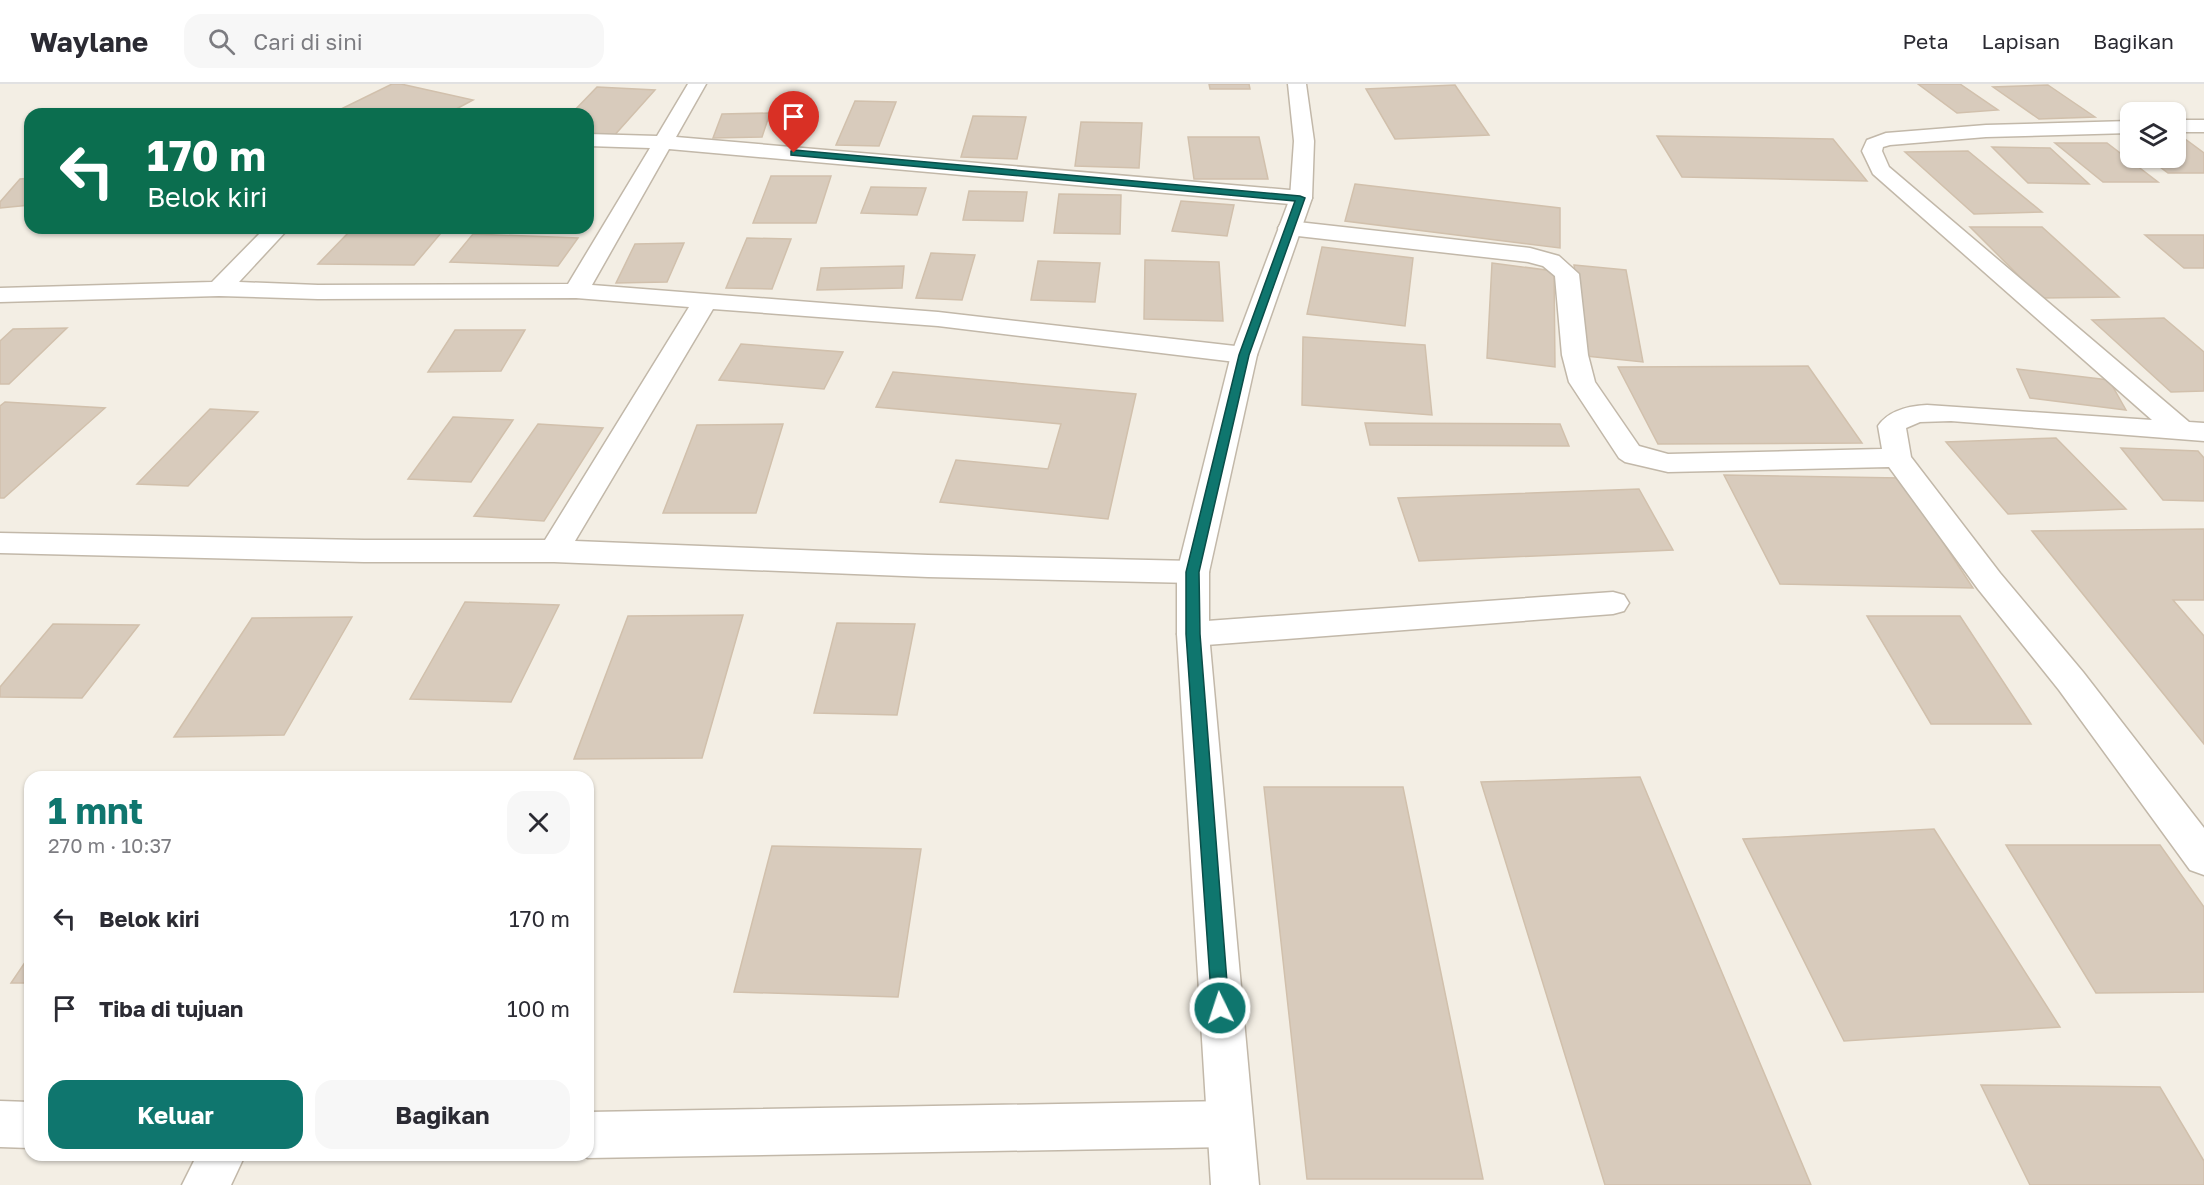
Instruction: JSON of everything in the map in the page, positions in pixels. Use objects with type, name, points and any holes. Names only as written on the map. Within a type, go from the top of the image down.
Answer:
[{"type":"street","points":[[576,291],[697,84]]},
{"type":"street","points":[[1235,1185],[1193,634],[1193,572],[1244,355],[1295,213],[1304,177],[1303,110],[1297,84]]},
{"type":"street","points":[[2120,127],[1986,131],[1895,139],[1874,144],[1872,151],[1880,170],[2193,431]]},
{"type":"street","points":[[594,140],[663,142],[1295,213],[1530,255],[1558,265],[1567,274],[1575,355],[1582,382],[1625,447],[1635,456],[1668,463],[1897,458]]},
{"type":"street","points":[[219,290],[272,234]]},
{"type":"street","points":[[0,295],[219,290],[576,291],[938,319],[1244,355]]},
{"type":"street","points":[[554,550],[706,300]]},
{"type":"street","points":[[2193,431],[1963,414],[1916,413],[1898,420],[1892,426],[1897,458],[1989,581],[2072,681],[2204,858]]},
{"type":"street","points":[[0,543],[353,551],[554,550],[928,566],[1193,572]]},
{"type":"street","points":[[1193,634],[1613,603]]},
{"type":"street","points":[[0,1124],[24,1125]]},
{"type":"street","points":[[594,1135],[1229,1124]]},
{"type":"street","points":[[206,1185],[219,1161]]},
{"type":"building","points":[[392,84],[473,100],[458,108],[343,108]]},
{"type":"building","points":[[1209,84],[1249,84],[1250,89],[1210,89]]},
{"type":"building","points":[[1918,84],[1960,84],[1998,110],[1957,113]]},
{"type":"building","points":[[1455,85],[1489,135],[1395,139],[1366,89]]},
{"type":"building","points":[[2048,85],[2095,117],[2039,119],[1993,87]]},
{"type":"building","points":[[597,87],[655,90],[612,138],[594,137],[594,108],[577,108]]},
{"type":"building","points":[[855,101],[896,102],[879,146],[836,145]]},
{"type":"building","points":[[770,113],[762,137],[713,138],[722,114]]},
{"type":"building","points":[[973,116],[1026,117],[1017,159],[961,157]]},
{"type":"building","points":[[1081,122],[1142,123],[1139,168],[1075,166]]},
{"type":"building","points":[[1657,136],[1833,139],[1867,181],[1682,177]]},
{"type":"building","points":[[1188,137],[1259,137],[1268,179],[1194,179]]},
{"type":"building","points":[[2186,140],[2204,153],[2204,173],[2168,173],[2161,168],[2186,168]]},
{"type":"building","points":[[2055,143],[2107,143],[2120,153],[2120,168],[2140,168],[2158,182],[2103,182]]},
{"type":"building","points":[[1992,147],[2050,148],[2089,184],[2028,183]]},
{"type":"building","points":[[1968,151],[2042,212],[1974,214],[1905,152]]},
{"type":"building","points":[[771,176],[831,176],[816,223],[753,223]]},
{"type":"building","points":[[20,179],[24,179],[24,206],[0,208],[0,202]]},
{"type":"building","points":[[1355,184],[1560,208],[1560,248],[1345,221]]},
{"type":"building","points":[[871,187],[926,188],[917,215],[861,213]]},
{"type":"building","points":[[969,191],[1027,192],[1023,221],[963,220]]},
{"type":"building","points":[[1059,194],[1121,195],[1120,234],[1054,233]]},
{"type":"building","points":[[1181,201],[1234,205],[1227,236],[1172,231]]},
{"type":"building","points":[[1970,227],[2042,227],[2119,297],[2041,298]]},
{"type":"building","points":[[347,234],[440,234],[414,265],[318,264]]},
{"type":"building","points":[[473,234],[578,238],[558,266],[450,262]]},
{"type":"building","points":[[2145,235],[2204,235],[2204,268],[2184,268]]},
{"type":"building","points":[[747,238],[791,239],[772,289],[726,288]]},
{"type":"building","points":[[684,243],[667,282],[616,283],[635,244]]},
{"type":"building","points":[[1322,247],[1413,258],[1405,326],[1307,314]]},
{"type":"building","points":[[931,253],[975,255],[962,300],[916,298]]},
{"type":"building","points":[[1145,260],[1219,262],[1223,321],[1144,319]]},
{"type":"building","points":[[1038,261],[1100,263],[1095,302],[1031,300]]},
{"type":"building","points":[[1492,263],[1554,271],[1555,367],[1487,358]]},
{"type":"building","points":[[1574,265],[1626,270],[1643,362],[1586,356]]},
{"type":"building","points":[[904,266],[902,288],[817,290],[821,268]]},
{"type":"building","points":[[2164,318],[2204,352],[2204,391],[2171,392],[2092,320]]},
{"type":"building","points":[[67,328],[9,384],[0,384],[0,341],[13,329]]},
{"type":"building","points":[[455,330],[525,330],[501,371],[428,372]]},
{"type":"building","points":[[1303,337],[1425,345],[1432,415],[1302,405]]},
{"type":"building","points":[[741,344],[843,352],[824,389],[719,380]]},
{"type":"building","points":[[1808,366],[1862,443],[1658,444],[1618,367]]},
{"type":"building","points":[[2017,369],[2109,380],[2126,410],[2030,398]]},
{"type":"building","points":[[893,372],[1136,394],[1108,519],[940,502],[956,460],[1048,469],[1061,424],[876,407]]},
{"type":"building","points":[[5,402],[105,408],[4,498],[0,498],[0,406]]},
{"type":"building","points":[[210,409],[258,412],[188,486],[137,484]]},
{"type":"building","points":[[453,417],[513,420],[471,482],[408,479]]},
{"type":"building","points":[[1365,423],[1560,424],[1569,446],[1370,445]]},
{"type":"building","points":[[538,424],[603,428],[544,521],[474,516]]},
{"type":"building","points":[[783,424],[756,513],[663,513],[697,425]]},
{"type":"building","points":[[2056,438],[2126,509],[2008,514],[1946,442]]},
{"type":"building","points":[[2121,448],[2198,451],[2204,458],[2204,501],[2163,500]]},
{"type":"building","points":[[1724,475],[1901,478],[1973,588],[1780,584]]},
{"type":"building","points":[[1639,489],[1673,550],[1419,561],[1398,498]]},
{"type":"building","points":[[2204,529],[2204,600],[2173,600],[2204,636],[2204,744],[2032,531]]},
{"type":"building","points":[[465,602],[559,605],[511,702],[410,699]]},
{"type":"building","points":[[743,615],[702,758],[574,759],[628,616]]},
{"type":"building","points":[[1867,616],[1960,616],[2031,724],[1931,724]]},
{"type":"building","points":[[352,617],[284,735],[174,737],[252,618]]},
{"type":"building","points":[[837,623],[915,624],[897,715],[814,713]]},
{"type":"building","points":[[53,624],[139,625],[82,698],[0,697],[0,687]]},
{"type":"building","points":[[1640,777],[1811,1185],[1605,1185],[1481,782]]},
{"type":"building","points":[[1264,787],[1403,787],[1483,1179],[1307,1179]]},
{"type":"building","points":[[1934,829],[2060,1027],[1844,1041],[1743,839]]},
{"type":"building","points":[[2006,845],[2160,845],[2204,907],[2204,992],[2096,993]]},
{"type":"building","points":[[772,846],[921,849],[898,997],[734,992]]},
{"type":"building","points":[[24,964],[24,983],[11,983]]},
{"type":"building","points":[[1981,1085],[2160,1087],[2204,1161],[2204,1185],[2030,1185]]},
{"type":"route","points":[[794,153],[1300,198],[1244,355],[1193,572],[1193,634],[1220,1008]]}]
